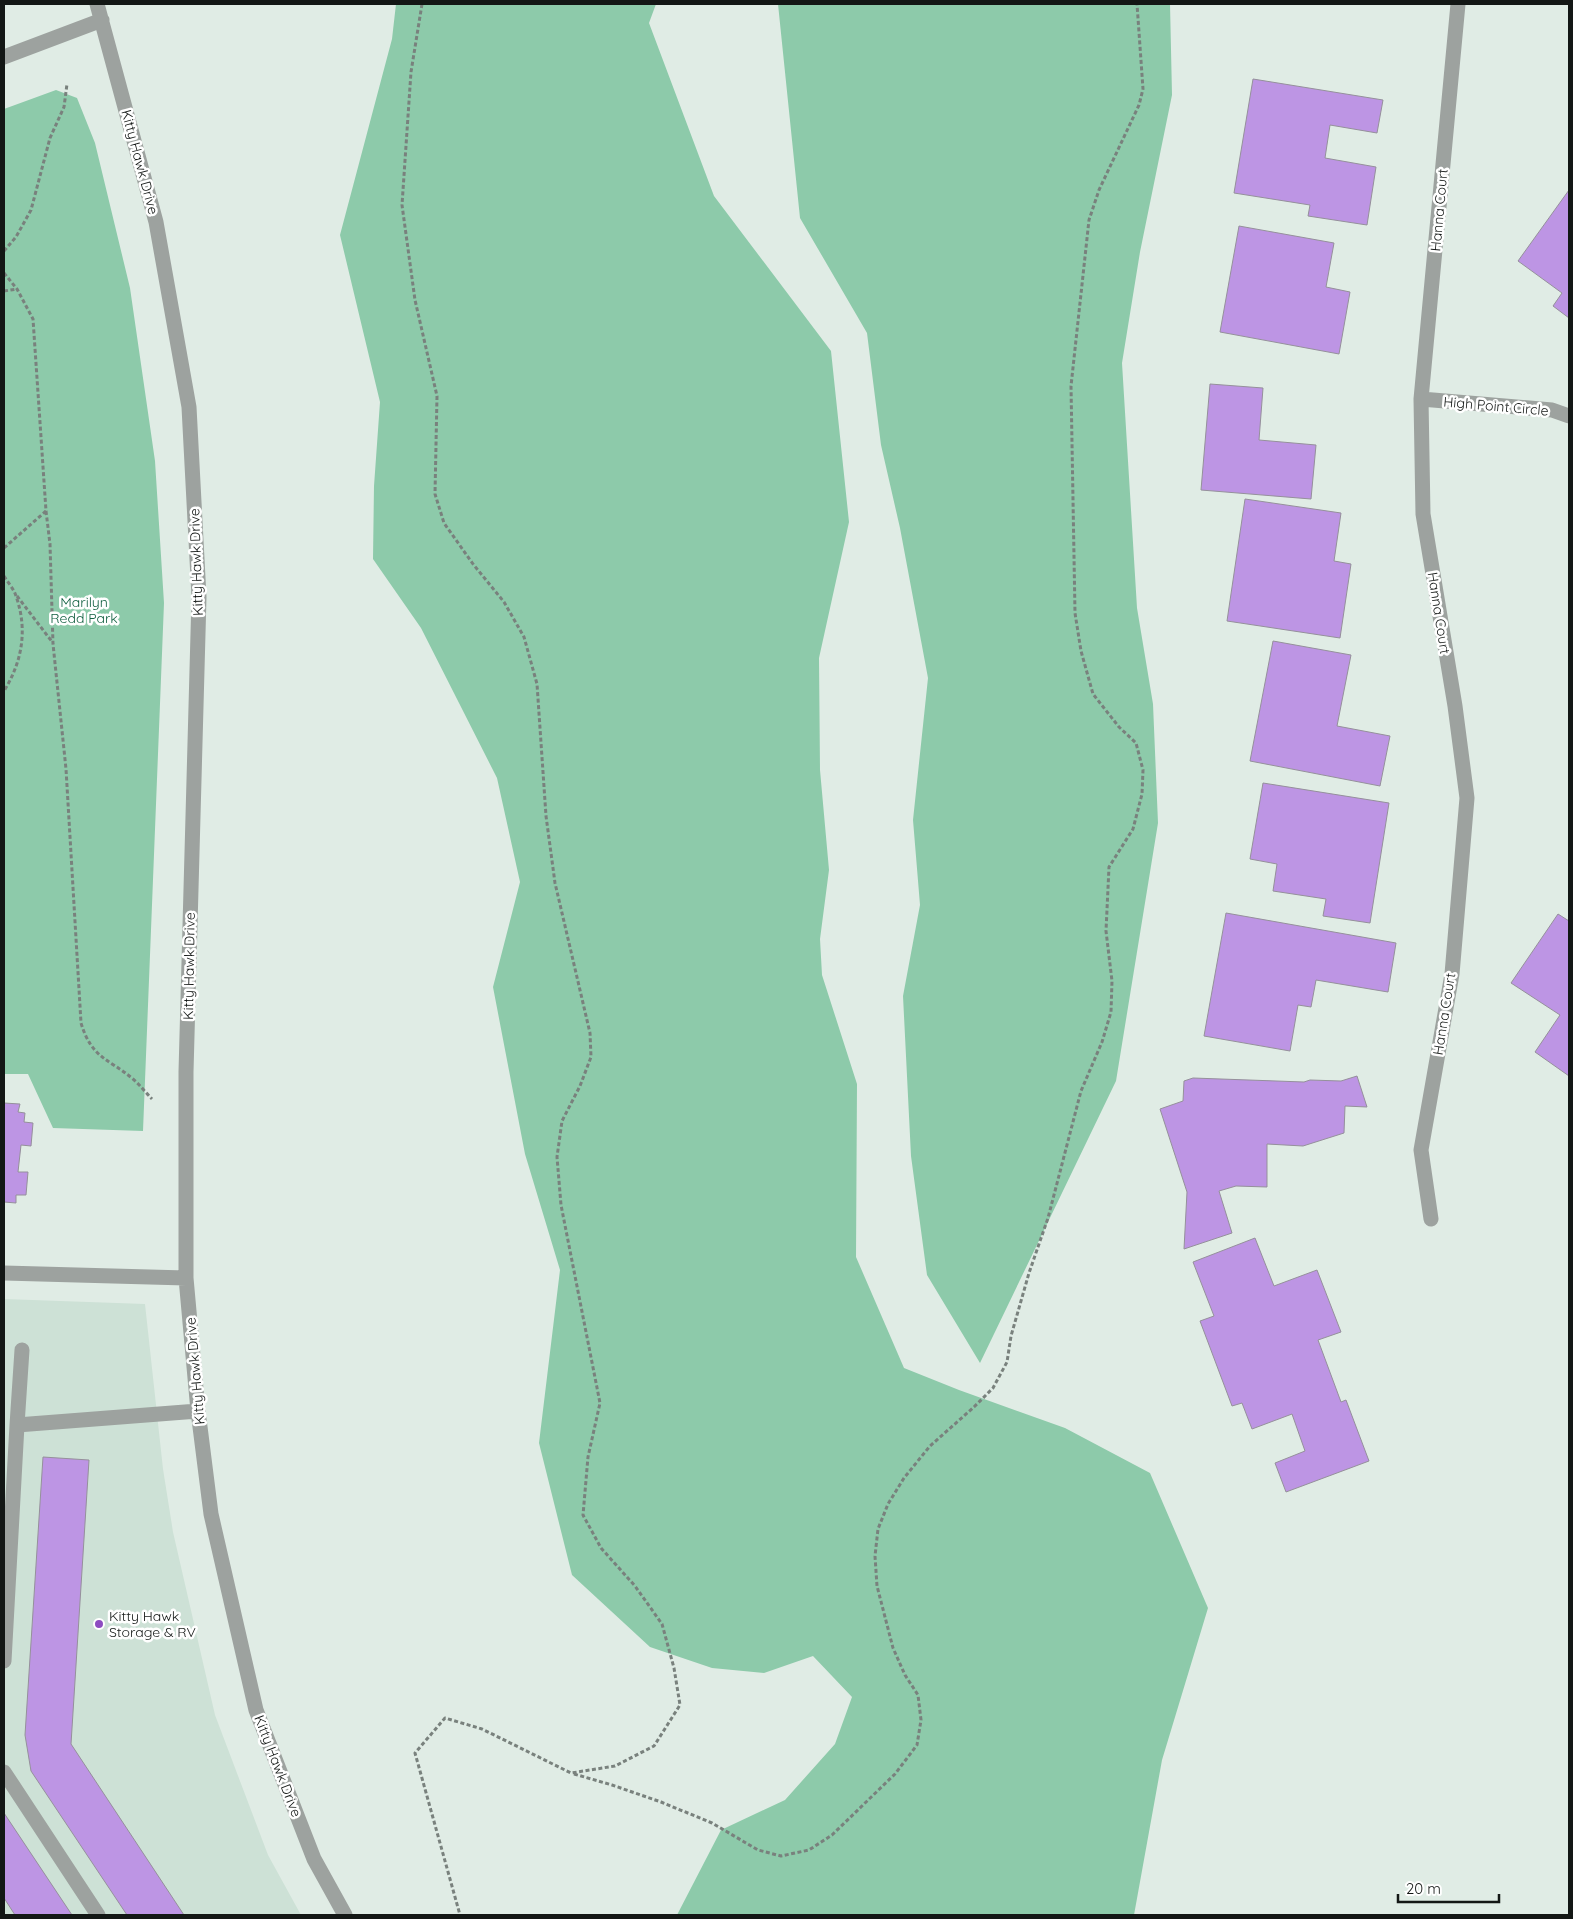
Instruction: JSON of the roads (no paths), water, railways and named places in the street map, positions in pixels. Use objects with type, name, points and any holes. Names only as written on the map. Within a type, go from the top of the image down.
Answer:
[{"type":"street","name":"Kitty Hawk Drive","points":[[96,4],[102,20],[156,222],[189,407],[199,597],[186,1072],[186,1278],[198,1411],[211,1514],[256,1710],[314,1859],[345,1915]]},
{"type":"street","name":"Hanna Court","points":[[1430,1219],[1421,1150],[1452,974],[1467,798],[1455,706],[1423,514],[1421,399],[1458,4]]},
{"type":"street","points":[[4,57],[102,20]]},
{"type":"street","name":"High Point Circle","points":[[1421,399],[1552,410],[1569,416]]},
{"type":"street","points":[[4,1273],[186,1278]]},
{"type":"street","points":[[4,1661],[22,1350]]},
{"type":"street","points":[[17,1426],[198,1411]]},
{"type":"street","points":[[4,1772],[98,1915]]},
{"type":"place","name":"Kitty Hawk Storage & RV","points":[[99,1624]]},
{"type":"park label","name":"Marilyn Redd Park","points":[[84,610]]}]
